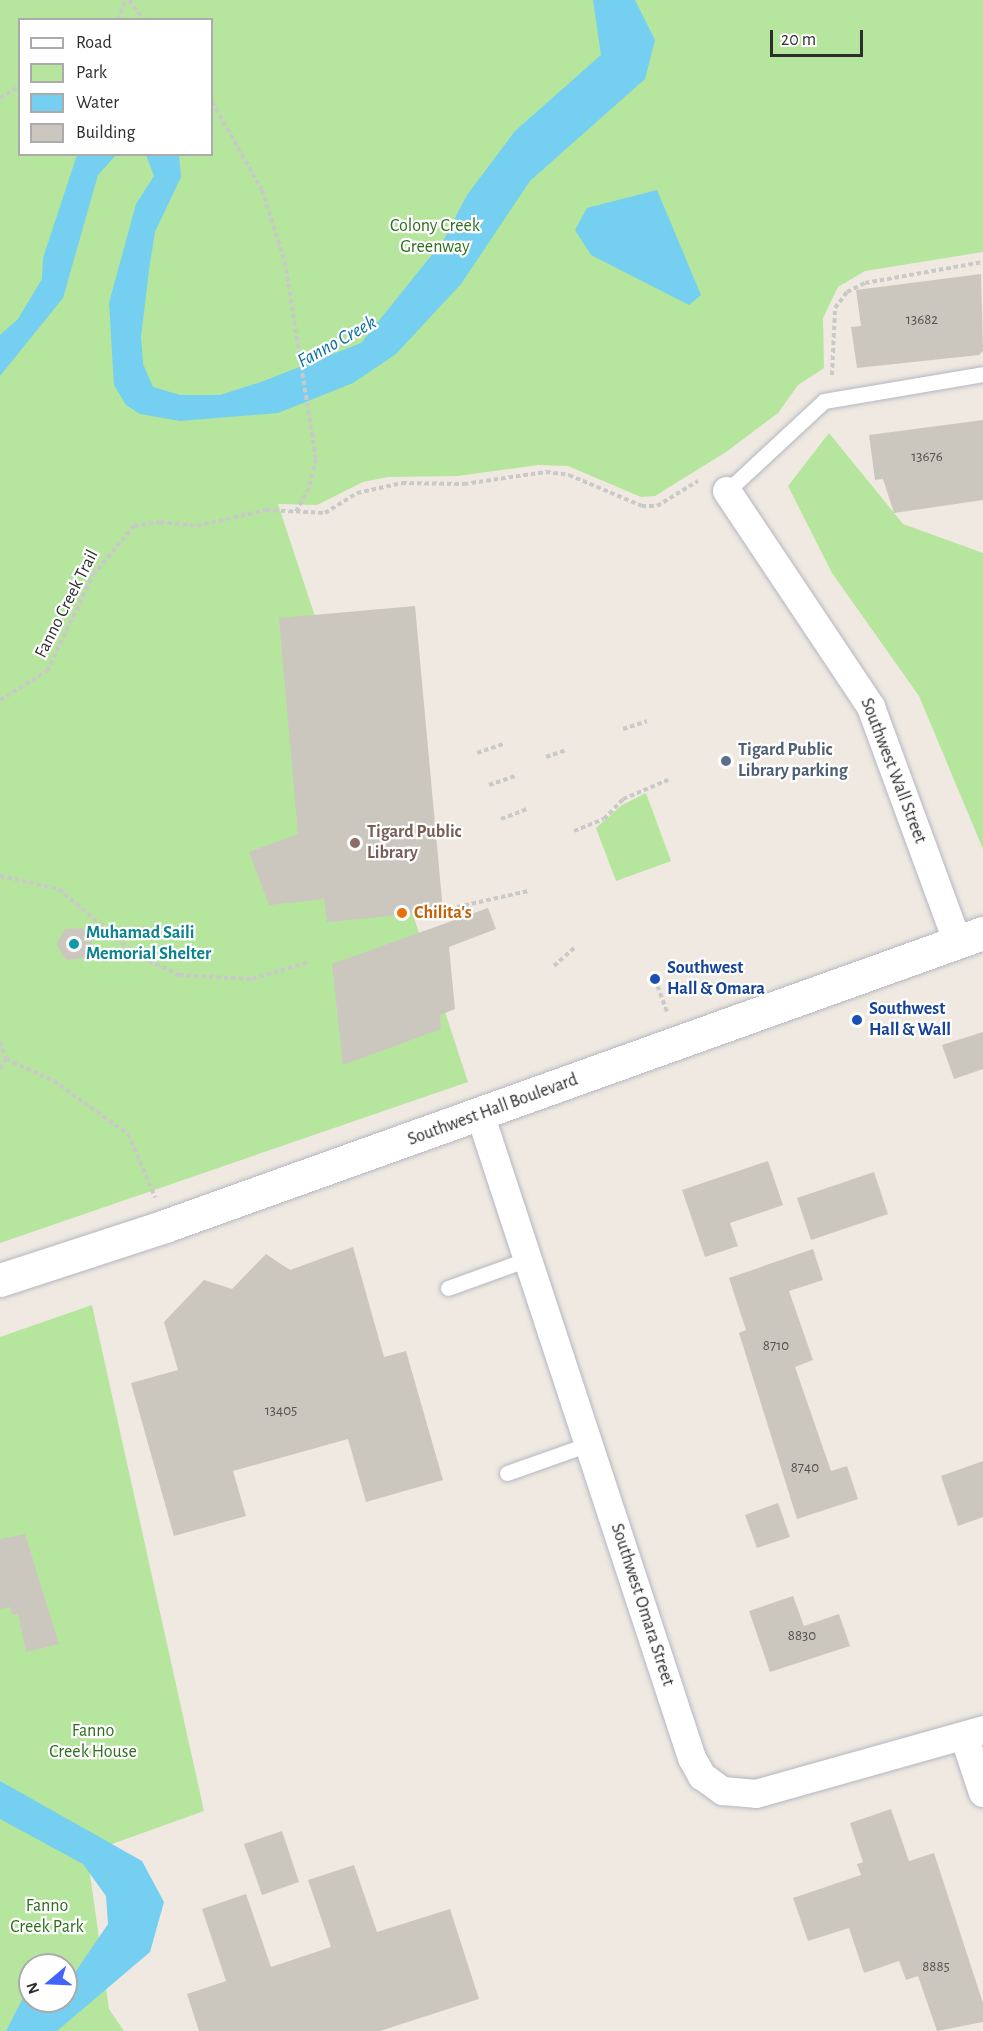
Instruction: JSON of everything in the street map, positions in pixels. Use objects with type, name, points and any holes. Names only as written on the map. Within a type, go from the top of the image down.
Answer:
[{"type":"main road","name":"Southwest Hall Boulevard","points":[[0,1280],[165,1226],[970,938]]},
{"type":"street","name":"Southwest Wall Street","points":[[717,483],[871,707],[970,938]]},
{"type":"street","name":"Southwest Omara Street","points":[[480,1114],[692,1758],[713,1787],[756,1794],[973,1733],[983,1793]]},
{"type":"lane","points":[[717,483],[824,401],[983,374]]},
{"type":"lane","points":[[448,1288],[528,1259]]},
{"type":"lane","points":[[507,1473],[589,1444]]},
{"type":"path","points":[[118,18],[128,0],[142,18]]},
{"type":"path","points":[[0,98],[18,87]]},
{"type":"path","points":[[213,104],[262,190],[278,232],[314,443],[309,488],[295,513],[325,513],[357,493],[390,484],[464,484],[546,472],[569,475],[642,506],[657,506],[717,483]]},
{"type":"path","points":[[826,378],[834,374],[829,344],[835,308],[847,292],[866,283],[983,262]]},
{"type":"path","name":"Fanno Creek Trail","points":[[0,700],[47,671],[93,575],[134,526],[160,522],[197,526],[266,510],[295,513]]},
{"type":"path","points":[[623,729],[647,721]]},
{"type":"path","points":[[477,753],[503,744]]},
{"type":"path","points":[[546,757],[566,750]]},
{"type":"path","points":[[489,785],[515,776]]},
{"type":"path","points":[[574,831],[604,819],[623,799],[668,780]]},
{"type":"path","points":[[501,819],[527,809]]},
{"type":"path","points":[[0,876],[59,889],[135,954],[202,980],[252,979],[309,962]]},
{"type":"path","points":[[457,907],[528,891]]},
{"type":"path","points":[[89,933],[99,923]]},
{"type":"path","points":[[554,966],[574,948]]},
{"type":"path","points":[[0,1042],[6,1059],[54,1081],[128,1134],[165,1226]]},
{"type":"path","points":[[0,1069],[6,1059]]},
{"type":"green space","name":"Colony Creek Greenway","points":[[0,0],[983,0],[983,252],[865,271],[838,287],[823,318],[824,368],[798,385],[778,413],[726,452],[655,496],[641,497],[568,466],[538,465],[458,476],[388,477],[363,482],[317,505],[278,504],[468,1082],[0,1243]]},
{"type":"green space","points":[[829,433],[903,524],[983,553],[983,849],[919,696],[832,573],[788,486]]},
{"type":"green space","points":[[646,793],[671,861],[616,881],[596,828],[622,805]]},
{"type":"green space","name":"Fanno Creek House","points":[[92,1305],[204,1811],[87,1853],[109,2009],[124,2031],[0,2031],[0,1337]]},
{"type":"water","points":[[593,0],[635,0],[655,40],[645,79],[530,181],[461,284],[396,354],[353,383],[278,413],[180,421],[140,414],[126,405],[114,385],[109,303],[136,204],[154,176],[146,156],[179,156],[181,177],[155,232],[141,337],[143,364],[153,387],[180,395],[220,395],[261,382],[361,343],[443,241],[467,195],[515,131],[601,55]]},
{"type":"water","points":[[77,156],[115,156],[98,175],[63,298],[0,376],[0,335],[18,319],[42,279],[43,258]]},
{"type":"water","points":[[657,190],[701,295],[689,305],[591,255],[575,230],[587,208]]},
{"type":"water","points":[[0,1781],[142,1861],[164,1902],[150,1952],[57,2031],[6,2031],[18,2008],[18,2013],[78,2013],[78,1968],[108,1924],[106,1896],[83,1864],[0,1819]]},
{"type":"building","points":[[981,274],[983,351],[979,355],[857,368],[851,327],[861,326],[856,290]]},
{"type":"building","points":[[983,420],[983,500],[894,513],[883,479],[875,480],[869,435]]},
{"type":"building","name":"Tigard Public Library","points":[[415,606],[443,911],[327,922],[324,899],[269,905],[249,852],[298,834],[279,618]]},
{"type":"building","points":[[488,908],[496,929],[449,947],[455,1009],[440,1015],[441,1029],[343,1065],[332,964]]},
{"type":"building","name":"Muhamad Saili Memorial Shelter","points":[[83,928],[92,944],[85,958],[66,960],[56,944],[65,929]]},
{"type":"building","points":[[983,1032],[983,1069],[954,1079],[942,1045]]},
{"type":"building","points":[[768,1161],[783,1205],[730,1223],[738,1246],[705,1257],[682,1190]]},
{"type":"building","points":[[874,1172],[888,1214],[811,1240],[797,1198]]},
{"type":"building","points":[[353,1247],[384,1357],[406,1351],[443,1480],[366,1502],[348,1439],[233,1471],[246,1516],[174,1536],[131,1383],[178,1370],[164,1322],[204,1280],[232,1289],[266,1254],[290,1270]]},
{"type":"building","points":[[813,1249],[823,1280],[789,1291],[813,1360],[795,1367],[831,1471],[847,1466],[858,1499],[797,1519],[739,1333],[746,1330],[729,1278]]},
{"type":"building","points":[[983,1461],[983,1517],[958,1526],[941,1476]]},
{"type":"building","points":[[778,1503],[790,1537],[757,1548],[745,1515]]},
{"type":"building","points":[[25,1534],[59,1644],[26,1652],[18,1614],[12,1615],[10,1607],[0,1609],[0,1539]]},
{"type":"building","points":[[793,1596],[804,1626],[839,1614],[850,1646],[770,1672],[749,1611]]},
{"type":"building","points":[[891,1809],[909,1861],[934,1853],[983,2003],[983,2022],[937,2031],[918,1976],[906,1980],[899,1961],[864,1973],[849,1928],[808,1941],[793,1898],[861,1875],[857,1864],[863,1862],[850,1823]]},
{"type":"building","points":[[282,1831],[299,1882],[262,1895],[244,1844]]},
{"type":"building","points":[[354,1865],[377,1932],[450,1909],[479,1999],[380,2031],[199,2031],[187,1994],[226,1981],[202,1909],[246,1894],[271,1967],[331,1947],[308,1880]]},
{"type":"place","name":"Tigard Public Library parking","points":[[726,761]]},
{"type":"place","name":"Tigard Public Library","points":[[355,843]]},
{"type":"place","name":"Chilita's","points":[[402,913]]},
{"type":"place","name":"Muhamad Saili Memorial Shelter","points":[[74,944]]},
{"type":"place","name":"Southwest Hall & Omara","points":[[655,979]]},
{"type":"place","name":"Southwest Hall & Wall","points":[[857,1020]]},
{"type":"water label","name":"Fanno Creek","points":[[337,342]]},
{"type":"park label","name":"Fanno Creek Park","points":[[47,1917]]}]
